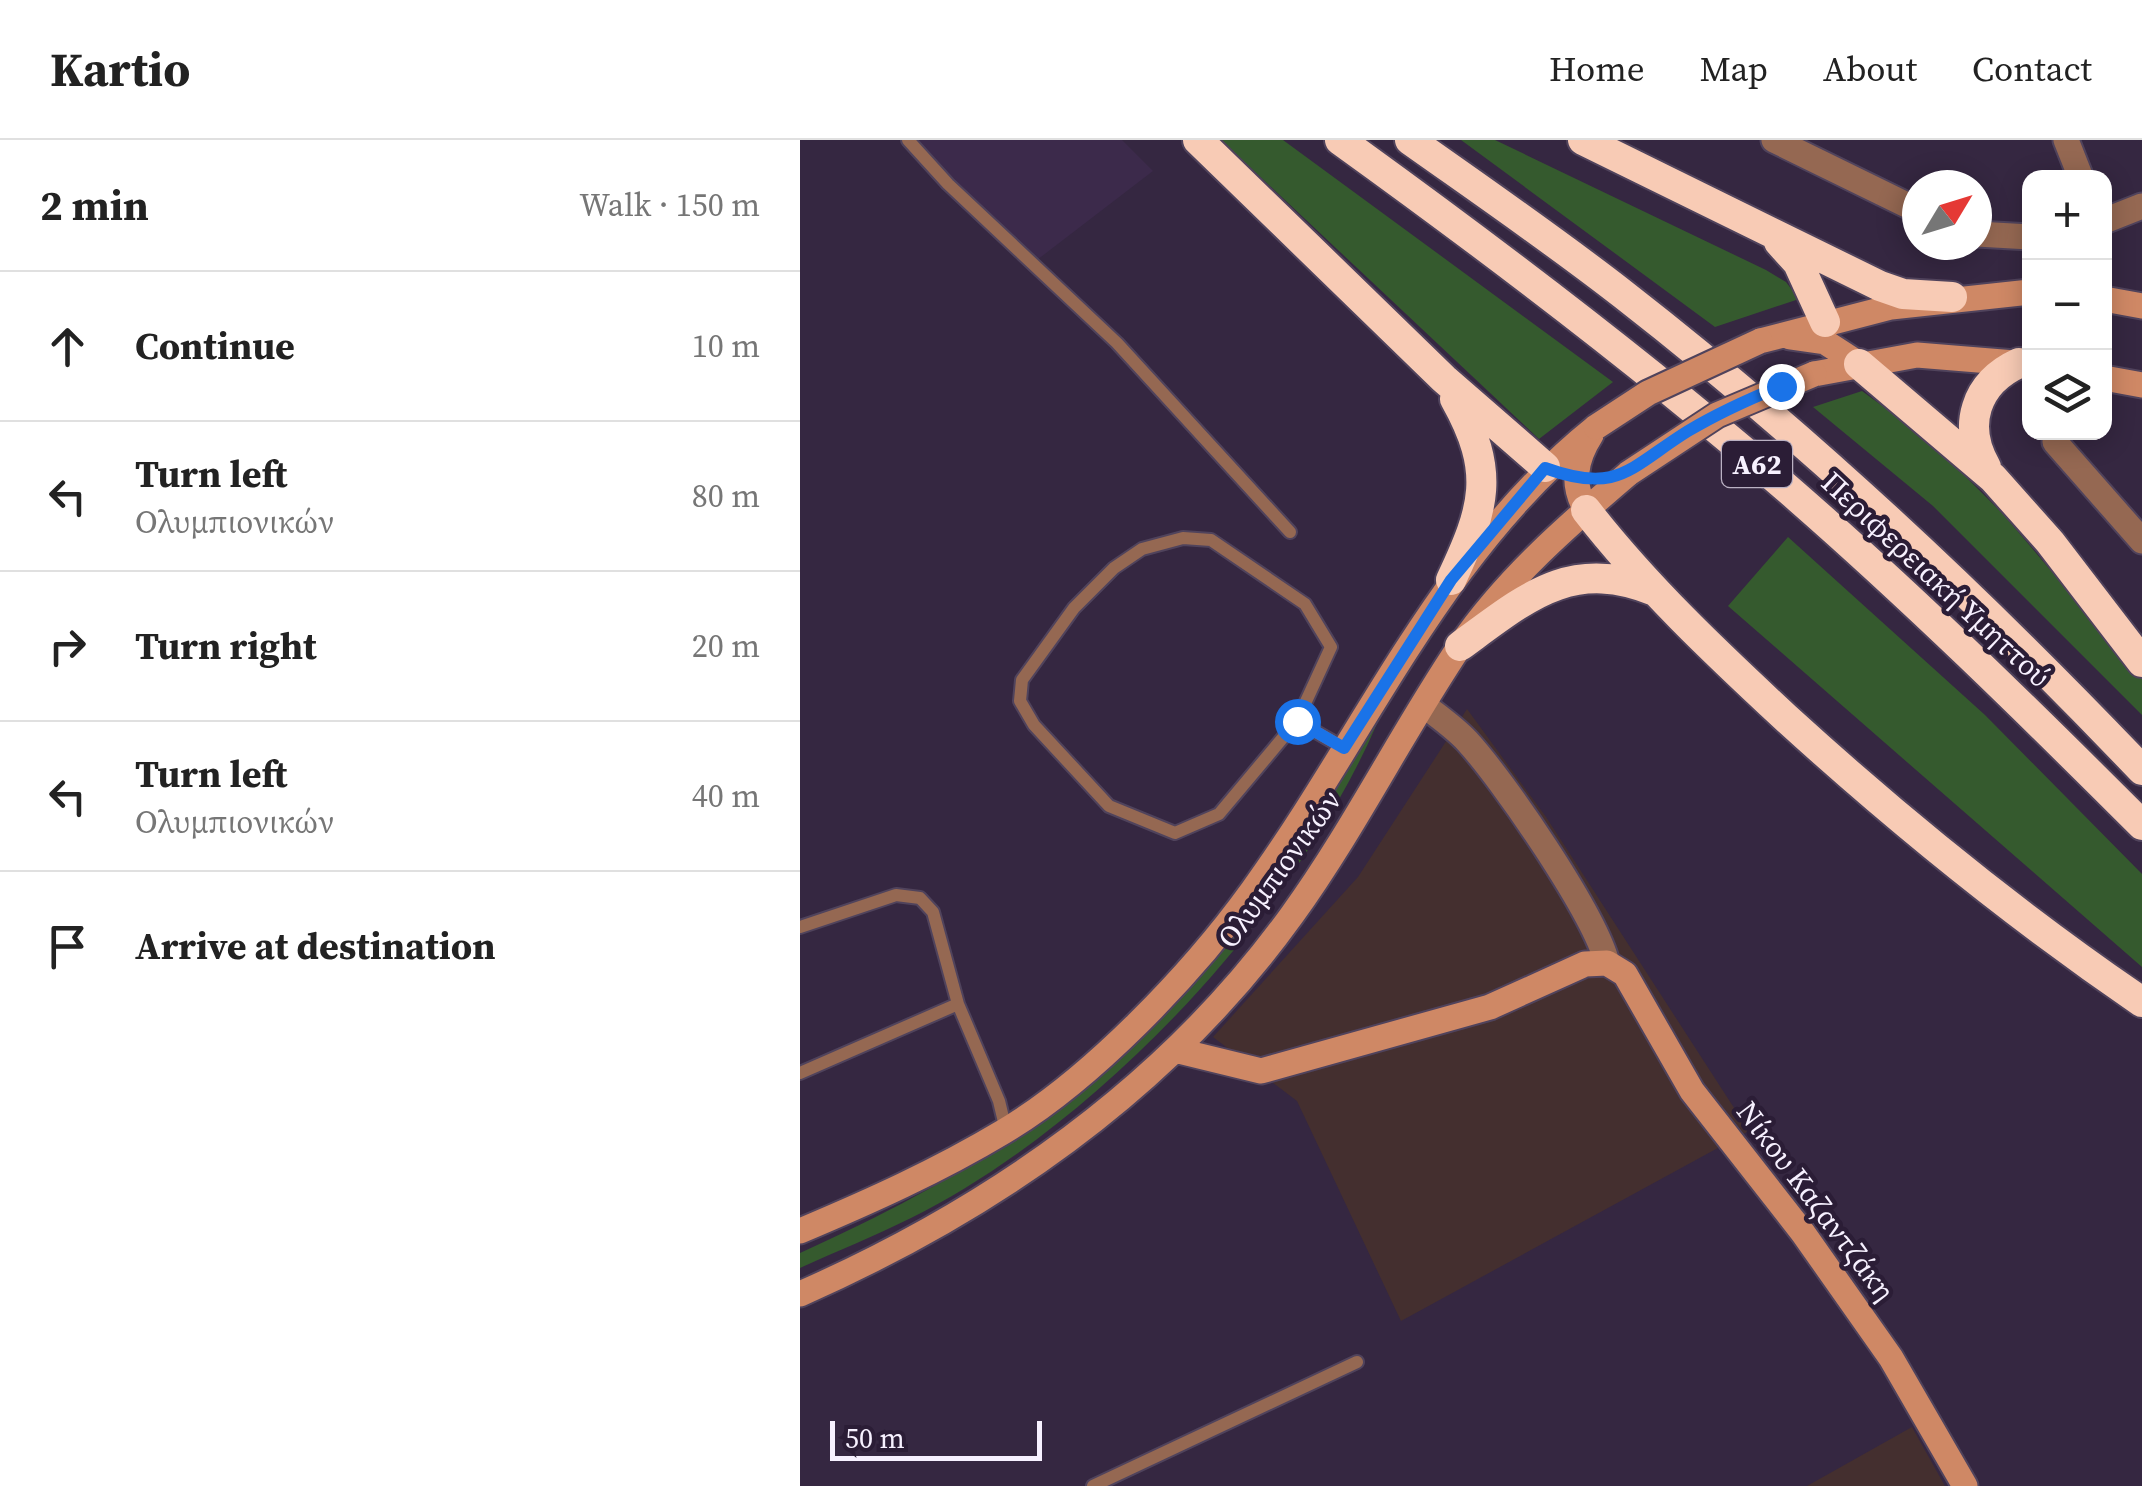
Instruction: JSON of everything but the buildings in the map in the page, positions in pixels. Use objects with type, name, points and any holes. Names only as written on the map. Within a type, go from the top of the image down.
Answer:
[{"type":"highway","points":[[1198,140],[1444,379],[1545,468]]},
{"type":"highway","name":"Περιφερειακή Υμηττού","points":[[1340,140],[1576,316],[1788,489],[1974,657],[2142,825]]},
{"type":"highway","name":"Περιφερειακή Υμηττού","points":[[1410,140],[1625,295],[1846,481],[2013,635],[2142,770]]},
{"type":"highway","points":[[1584,140],[1880,286],[1903,294],[1952,298]]},
{"type":"highway","points":[[1766,228],[1798,263],[1825,332]]},
{"type":"highway","points":[[1859,364],[1993,478],[2050,542],[2142,662]]},
{"type":"highway","points":[[1993,478],[1973,437],[1976,405],[1995,376],[2022,365]]},
{"type":"highway","points":[[1444,379],[1468,422],[1484,480],[1479,521],[1451,580]]},
{"type":"highway","points":[[1586,510],[1724,661],[1880,804],[2003,903],[2142,1002]]},
{"type":"highway","points":[[1460,646],[1520,602],[1580,578],[1622,578],[1658,592]]},
{"type":"main road","points":[[1825,332],[1952,298],[2022,293]]},
{"type":"main road","points":[[2112,300],[2142,306]]},
{"type":"main road","points":[[1825,332],[1859,364]]},
{"type":"main road","points":[[1814,374],[1825,332]]},
{"type":"main road","name":"Ολυμπιονικών","points":[[801,1227],[876,1200],[1006,1130],[1088,1067],[1197,961],[1252,890],[1451,580],[1545,468],[1596,427],[1662,386],[1760,340],[1825,332]]},
{"type":"main road","name":"Ολυμπιονικών","points":[[800,1294],[896,1248],[1031,1168],[1111,1108],[1175,1050],[1289,919],[1342,843],[1460,646],[1519,574],[1629,473],[1716,415],[1814,374],[1917,355],[2022,364]]},
{"type":"main road","points":[[2112,379],[2142,385]]},
{"type":"main road","points":[[1586,510],[1576,479],[1580,452],[1596,427]]},
{"type":"main road","points":[[1545,468],[1576,479],[1629,473]]},
{"type":"main road","points":[[1175,1050],[1261,1071],[1474,1012],[1585,964],[1607,963]]},
{"type":"main road","name":"Νίκου Καζαντζάκη","points":[[1607,963],[1625,974],[1692,1091],[1803,1234],[1891,1358],[1964,1486]]},
{"type":"street","points":[[1774,140],[1902,203]]},
{"type":"street","points":[[2066,140],[2078,170]]},
{"type":"street","points":[[2112,217],[2142,206]]},
{"type":"street","points":[[1992,235],[2022,236]]},
{"type":"street","points":[[2055,442],[2142,542]]},
{"type":"street","points":[[1425,706],[1466,740],[1526,824],[1601,938],[1607,963]]},
{"type":"lane","points":[[908,140],[1117,343],[1290,532]]},
{"type":"lane","points":[[1183,538],[1212,540],[1305,604],[1331,647],[1297,721],[1219,814],[1175,833],[1109,806],[1034,725],[1020,702],[1022,680],[1074,608],[1114,568],[1142,549],[1183,538]]},
{"type":"lane","points":[[1297,721],[1344,748]]},
{"type":"lane","points":[[800,928],[896,894],[920,898],[933,912],[958,1004],[999,1101],[1006,1130]]},
{"type":"lane","points":[[800,1073],[958,1004]]},
{"type":"lane","points":[[1093,1486],[1357,1362]]},
{"type":"shaded area","points":[[905,140],[1122,140],[1153,171],[1037,260]]},
{"type":"shaded area","points":[[1467,709],[1546,817],[1749,1131],[1401,1321],[1297,1101],[1213,1037],[1358,877]]},
{"type":"shaded area","points":[[1912,1427],[1945,1486],[1807,1486]]},
{"type":"green space","points":[[1221,140],[1283,140],[1613,382],[1539,439]]},
{"type":"green space","points":[[1461,140],[1495,140],[1766,270],[1786,282],[1799,299],[1715,327]]},
{"type":"green space","points":[[1862,391],[1929,440],[2003,514],[2142,678],[2142,715],[1933,506],[1813,407]]},
{"type":"green space","points":[[1788,537],[1985,715],[2142,874],[2142,967],[1728,606]]},
{"type":"green space","points":[[1391,689],[1357,766],[1312,844],[1258,920],[1196,994],[1129,1062],[1058,1123],[985,1176],[911,1218],[800,1268],[800,1253],[919,1194],[1025,1129],[1123,1051],[1170,1006],[1246,918]]},
{"type":"route","points":[[1297,721],[1344,748],[1451,580],[1545,468],[1576,479],[1629,473],[1686,432],[1781,386]]}]
